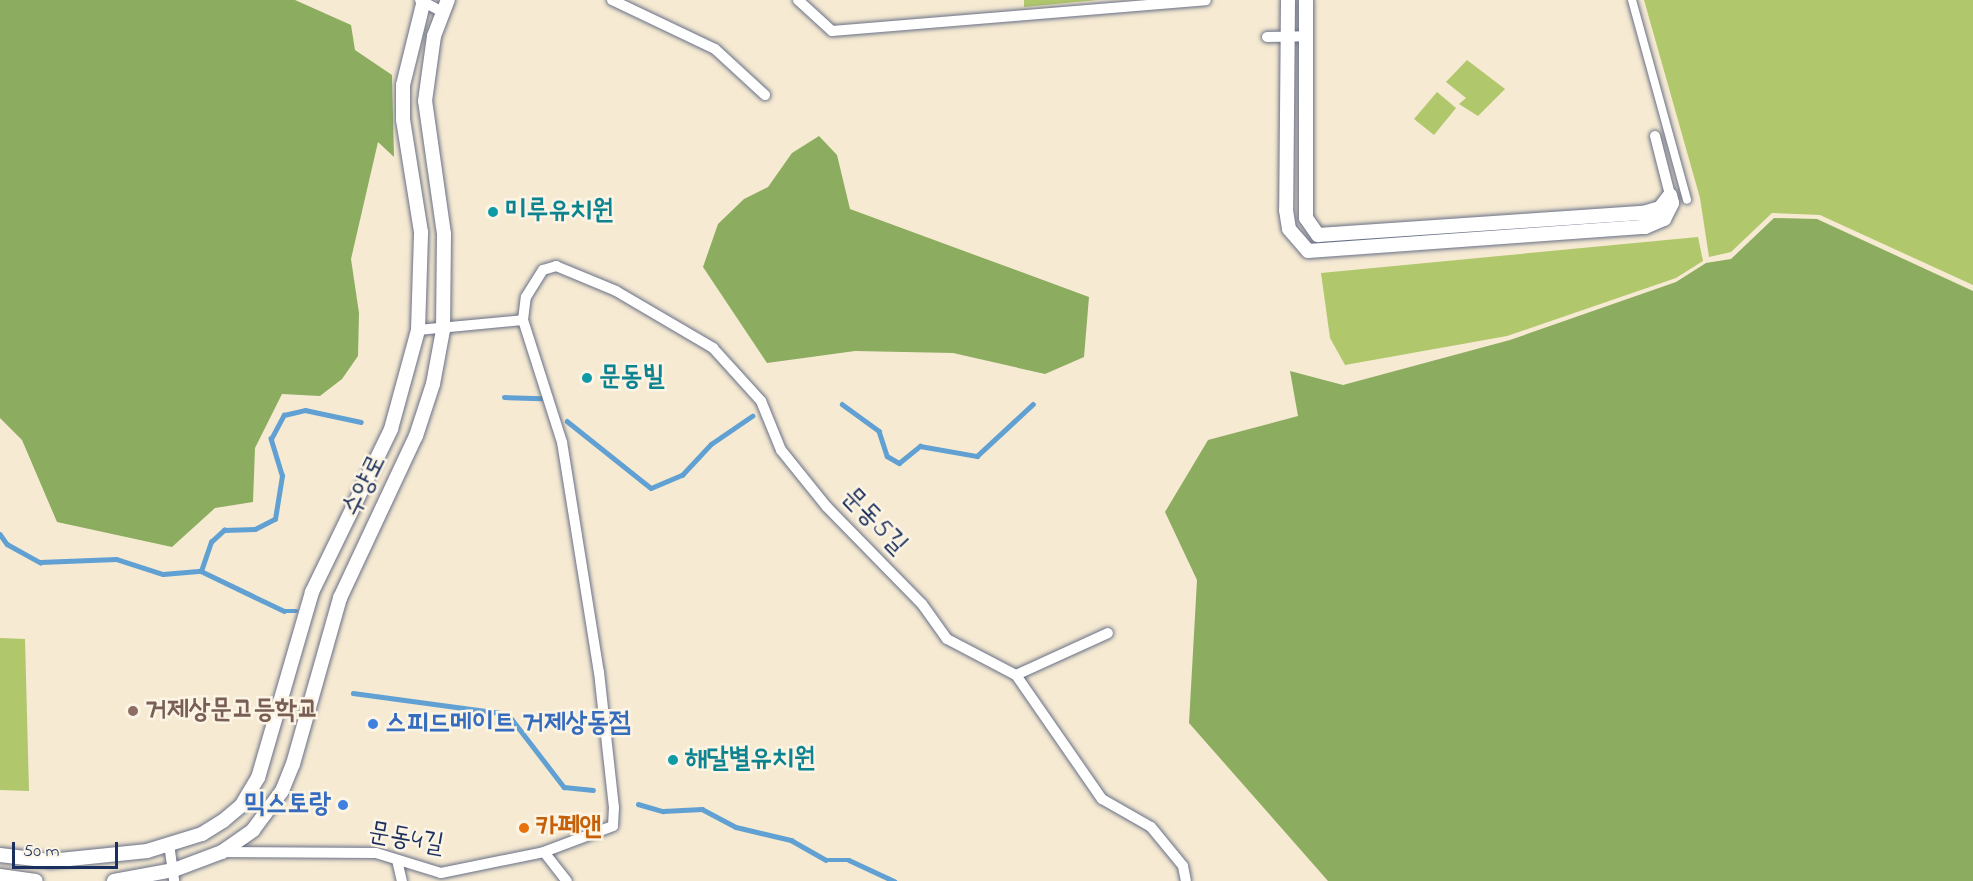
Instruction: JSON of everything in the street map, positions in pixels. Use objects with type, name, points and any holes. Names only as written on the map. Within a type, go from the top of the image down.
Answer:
[{"type":"street","points":[[612,0],[715,49],[765,95]]},
{"type":"street","points":[[798,0],[832,31],[1206,0]]},
{"type":"street","points":[[1288,0],[1286,210],[1289,229],[1308,251],[1645,227],[1664,219],[1672,203],[1655,136]]},
{"type":"street","points":[[1306,0],[1306,218],[1318,235],[1644,213],[1660,208],[1670,195]]},
{"type":"street","points":[[1632,0],[1687,200]]},
{"type":"street","points":[[0,855],[50,861],[106,858],[169,844],[223,821],[241,806],[258,778],[327,552],[391,429],[418,330],[421,232],[403,120],[403,85],[422,1],[444,5]]},
{"type":"street","name":"수양로","points":[[114,881],[174,876],[222,852],[253,830],[282,791],[340,598],[416,435],[434,384],[443,330],[444,234],[425,101],[444,5]]},
{"type":"street","points":[[1267,37],[1306,36]]},
{"type":"street","name":"문동5길","points":[[522,320],[526,297],[543,270],[556,266],[616,291],[713,348],[761,401],[781,450],[922,604],[947,639],[1016,675],[1102,799],[1151,826],[1178,858],[1186,881]]},
{"type":"street","points":[[418,330],[443,330],[522,320]]},
{"type":"street","name":"문동4길","points":[[222,852],[376,853],[441,873],[544,852],[613,826],[614,807],[562,442],[522,320]]},
{"type":"street","points":[[1016,675],[1108,633]]},
{"type":"street","points":[[169,844],[174,876]]},
{"type":"street","points":[[544,852],[565,881]]},
{"type":"street","points":[[397,860],[402,881]]},
{"type":"street","points":[[0,876],[36,881]]},
{"type":"green space","points":[[0,0],[295,0],[351,25],[355,50],[392,75],[394,157],[378,142],[351,259],[359,313],[358,356],[342,379],[320,396],[282,394],[255,448],[253,502],[215,508],[172,547],[57,522],[22,440],[0,418]]},
{"type":"green space","points":[[1024,0],[1098,0],[1024,7]]},
{"type":"green space","points":[[1644,0],[1973,0],[1973,285],[1820,215],[1772,213],[1731,252],[1709,257],[1700,198]]},
{"type":"green space","points":[[1467,60],[1505,89],[1478,116],[1459,104],[1466,98],[1446,82]]},
{"type":"green space","points":[[1437,92],[1456,108],[1434,135],[1414,119]]},
{"type":"green space","points":[[819,136],[837,155],[850,209],[1089,297],[1084,357],[1045,374],[953,353],[855,351],[767,363],[703,267],[718,224],[744,199],[768,187],[792,153]]},
{"type":"green space","points":[[1774,218],[1817,219],[1973,291],[1973,881],[1328,881],[1189,723],[1197,580],[1165,512],[1208,440],[1298,416],[1290,371],[1343,385],[1510,340],[1676,282],[1706,263],[1731,259]]},
{"type":"green space","points":[[1698,237],[1703,261],[1676,278],[1507,336],[1345,365],[1330,338],[1321,273]]},
{"type":"green space","points":[[0,638],[25,639],[29,791],[0,790]]},
{"type":"waterway","points":[[504,397],[541,398]]},
{"type":"waterway","points":[[842,404],[879,431],[887,456],[899,463],[920,446],[977,456],[1033,404]]},
{"type":"waterway","points":[[201,571],[211,542],[224,530],[255,529],[275,519],[282,476],[271,439],[284,415],[305,410],[361,422]]},
{"type":"waterway","points":[[567,421],[651,488],[682,475],[711,444],[752,416]]},
{"type":"waterway","points":[[0,534],[7,544],[40,562],[116,559],[163,574],[201,571],[284,611],[296,611]]},
{"type":"waterway","points":[[353,693],[508,714],[564,787],[593,790]]},
{"type":"waterway","points":[[638,804],[663,811],[702,809],[736,827],[791,840],[826,860],[849,860],[894,881]]},
{"type":"place","name":"미루유치원","points":[[493,212]]},
{"type":"place","name":"문동빌","points":[[587,378]]},
{"type":"place","name":"거제상문고등학교","points":[[133,711]]},
{"type":"place","name":"스피드메이트 거제상동점","points":[[373,724]]},
{"type":"place","name":"해달별유치원","points":[[673,760]]},
{"type":"place","name":"믹스토랑","points":[[343,805]]},
{"type":"place","name":"카페앤","points":[[524,828]]}]
